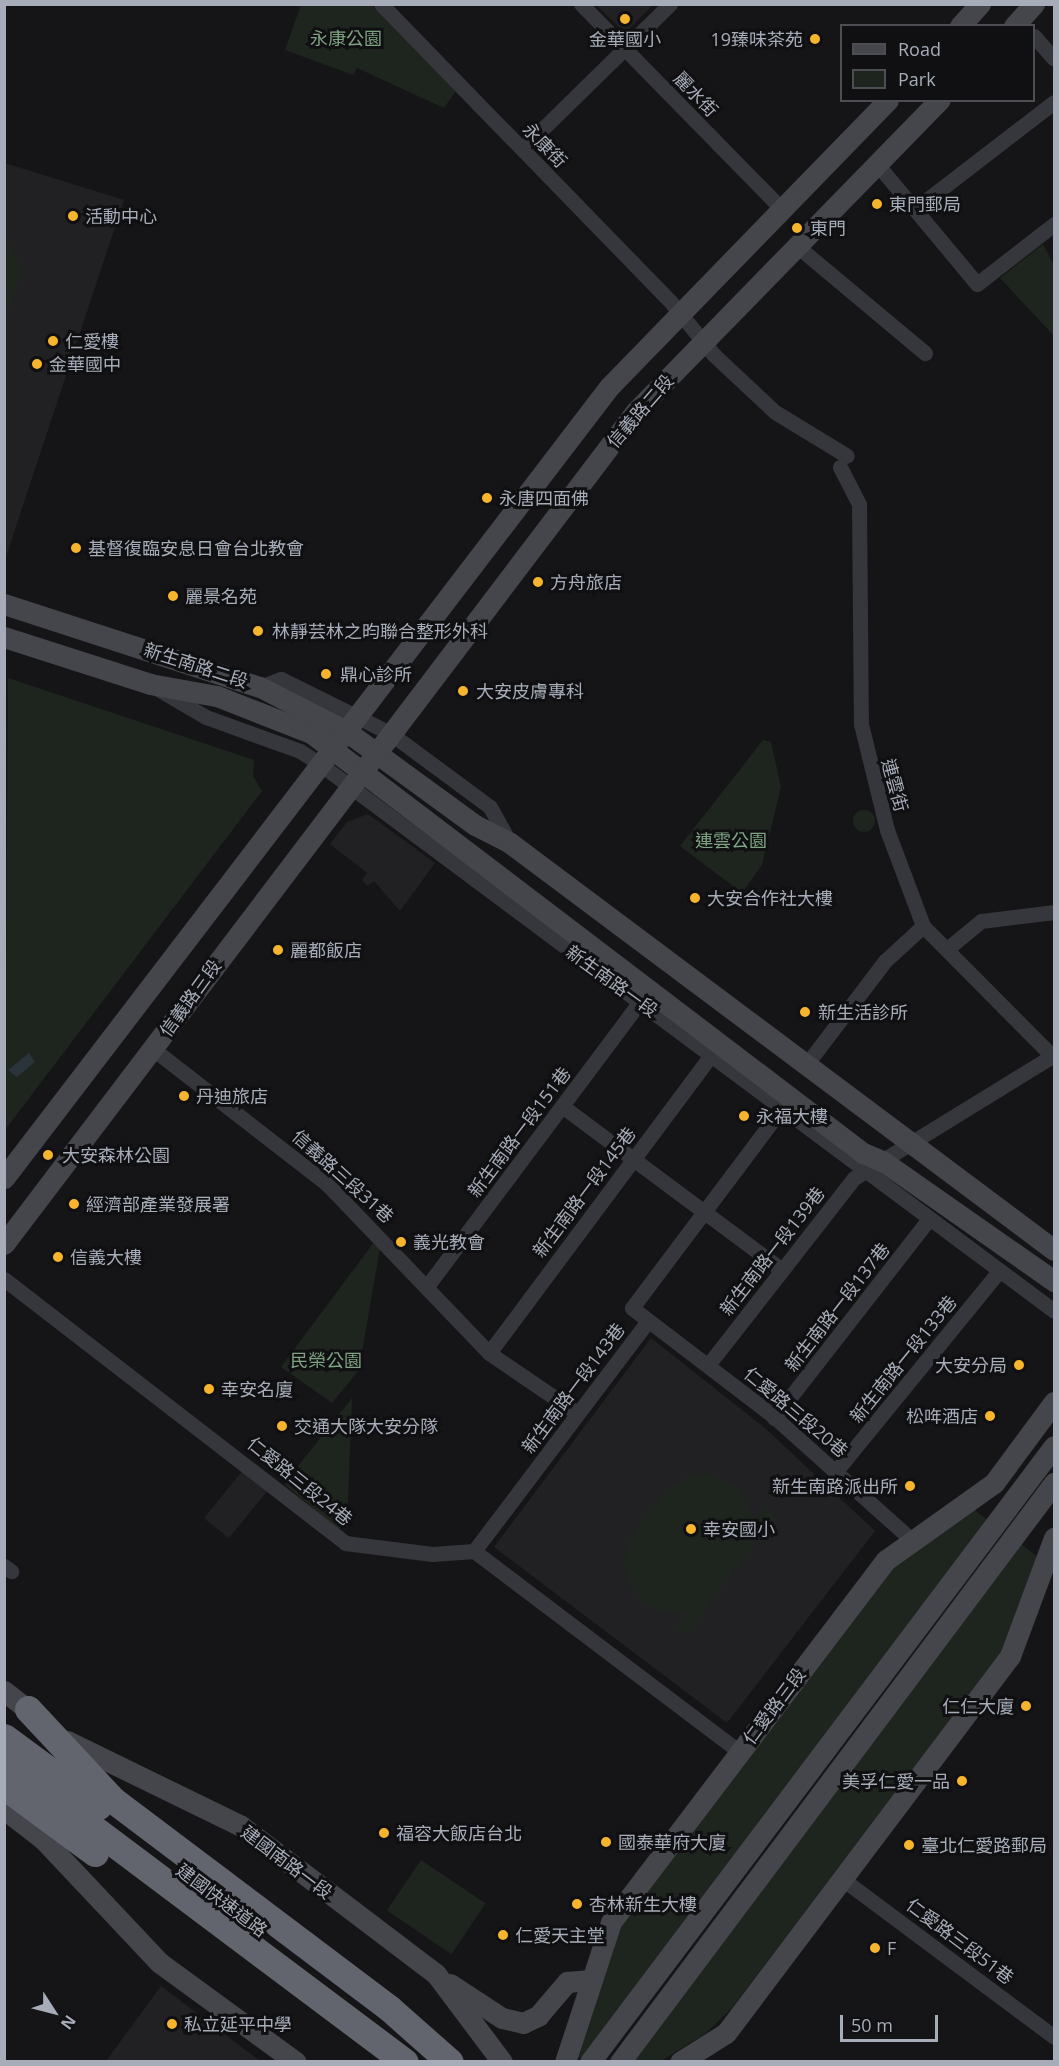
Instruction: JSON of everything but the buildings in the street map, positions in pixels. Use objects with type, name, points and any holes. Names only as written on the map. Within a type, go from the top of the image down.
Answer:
[{"type":"highway","points":[[28,1709],[79,1768],[140,1820],[389,2008],[450,2061]]},
{"type":"highway","name":"建國快速道路","points":[[4,1737],[440,2061]]},
{"type":"highway","name":"建國快速道路","points":[[4,1761],[399,2057]]},
{"type":"highway","points":[[4,1786],[309,2009],[399,2057]]},
{"type":"main road","points":[[962,24],[980,4]]},
{"type":"main road","points":[[1024,24],[1034,4]]},
{"type":"main road","name":"信義路二段","points":[[339,739],[609,387],[886,102]]},
{"type":"main road","name":"信義路二段","points":[[376,752],[636,411],[938,102]]},
{"type":"main road","name":"新生南路二段","points":[[4,604],[260,687],[339,739],[356,779]]},
{"type":"main road","name":"新生南路二段","points":[[4,637],[150,684],[216,696],[303,729],[376,752]]},
{"type":"main road","name":"信義路三段","points":[[4,1178],[339,739]]},
{"type":"main road","points":[[376,752],[475,825],[510,843],[1054,1250]]},
{"type":"main road","name":"信義路三段","points":[[4,1244],[376,752]]},
{"type":"main road","name":"新生南路一段","points":[[356,779],[844,1139],[874,1167],[1054,1281]]},
{"type":"main road","name":"仁愛路三段","points":[[565,2061],[611,1922],[867,1584],[913,1541],[994,1483],[1054,1402]]},
{"type":"main road","points":[[590,2061],[1054,1446]]},
{"type":"main road","points":[[620,2061],[1054,1483]]},
{"type":"main road","points":[[706,2061],[841,1878],[1010,1656],[1054,1538]]},
{"type":"main road","name":"建國南路一段","points":[[4,1691],[78,1751],[241,1826],[436,1974],[502,2061]]},
{"type":"main road","points":[[7,1815],[44,1839],[160,1963],[296,2061]]},
{"type":"main road","points":[[436,1974],[502,2018],[523,2023],[538,2016],[567,1982],[591,1980]]},
{"type":"main road","points":[[680,2061],[726,2033]]},
{"type":"street","name":"永康街","points":[[381,4],[681,314]]},
{"type":"street","name":"麗水街","points":[[581,4],[783,210]]},
{"type":"street","points":[[522,148],[625,50],[669,4]]},
{"type":"street","points":[[1035,39],[1054,59]]},
{"type":"street","points":[[915,209],[1054,102]]},
{"type":"street","points":[[877,164],[977,284],[1054,224]]},
{"type":"street","points":[[797,246],[925,353]]},
{"type":"street","name":"連雲街","points":[[681,314],[704,342],[776,412],[843,461],[859,504],[861,724],[870,768],[923,926],[1054,1056]]},
{"type":"street","points":[[339,739],[390,733],[490,807],[510,843]]},
{"type":"street","name":"新生南路一段","points":[[356,779],[640,1002],[782,1108],[874,1167],[929,1219],[1054,1311]]},
{"type":"street","points":[[947,949],[981,921],[1054,912]]},
{"type":"street","points":[[806,1065],[885,961],[923,926]]},
{"type":"street","name":"新生南路一段151巷","points":[[428,1285],[640,1002]]},
{"type":"street","name":"信義路三段31巷","points":[[153,1049],[309,1168],[428,1285],[489,1353],[577,1413]]},
{"type":"street","name":"新生南路一段145巷","points":[[489,1353],[711,1055]]},
{"type":"street","name":"新生南路一段139巷","points":[[708,1365],[854,1178],[1054,1056]]},
{"type":"street","points":[[562,1106],[782,1270]]},
{"type":"street","name":"新生南路一段143巷","points":[[474,1551],[648,1321],[632,1308],[782,1108]]},
{"type":"street","name":"新生南路一段137巷","points":[[774,1418],[929,1219]]},
{"type":"street","name":"新生南路一段133巷","points":[[836,1471],[999,1271]]},
{"type":"street","name":"仁愛路三段24巷","points":[[4,1279],[345,1543],[432,1554],[474,1551]]},
{"type":"street","name":"仁愛路三段20巷","points":[[648,1321],[774,1418],[913,1541]]},
{"type":"street","points":[[474,1551],[740,1752]]},
{"type":"street","name":"仁愛路三段51巷","points":[[841,1878],[1054,2037]]},
{"type":"shaded area","name":"金華國小","points":[[596,5],[653,5],[625,33]]},
{"type":"shaded area","name":"金華國中","points":[[5,163],[124,200],[4,563]]},
{"type":"shaded area","points":[[368,814],[435,863],[400,911],[374,881],[367,886],[362,880],[367,873],[330,844],[347,822]]},
{"type":"shaded area","points":[[29,1053],[35,1062],[17,1077],[8,1070]]},
{"type":"shaded area","name":"幸安國小","points":[[651,1338],[765,1428],[875,1531],[727,1723],[494,1547]]},
{"type":"shaded area","points":[[243,1470],[268,1490],[229,1538],[204,1518]]},
{"type":"shaded area","name":"私立延平中學","points":[[161,1986],[260,2061],[106,2061]]},
{"type":"green space","name":"永康公園","points":[[301,5],[372,5],[456,91],[444,108],[357,68],[353,75],[285,50]]},
{"type":"green space","points":[[5,234],[18,258],[20,278],[5,322]]},
{"type":"green space","points":[[1043,244],[1054,265],[1054,336],[1000,278]]},
{"type":"green space","points":[[8,678],[254,760],[253,776],[262,791],[5,1130]]},
{"type":"green space","name":"連雲公園","points":[[763,740],[771,742],[781,787],[762,865],[742,893],[680,846]]},
{"type":"green space","points":[[864,810],[872,813],[875,821],[872,829],[864,832],[856,829],[853,821],[856,813]]},
{"type":"green space","name":"民榮公園","points":[[374,1242],[380,1248],[359,1370],[332,1403],[281,1367]]},
{"type":"green space","name":"民榮公園","points":[[352,1398],[347,1526],[338,1529],[284,1484]]},
{"type":"green space","points":[[705,1473],[737,1486],[755,1520],[765,1507],[776,1515],[687,1634],[676,1626],[686,1613],[659,1612],[644,1604],[631,1587],[624,1564],[629,1539],[666,1490],[686,1477]]},
{"type":"green space","points":[[972,1508],[989,1521],[583,2059],[577,2056],[623,1921],[885,1575]]},
{"type":"green space","points":[[1021,1544],[1038,1557],[1004,1649],[732,2008],[705,2034],[661,2061],[631,2062]]},
{"type":"green space","points":[[421,1860],[486,1904],[452,1954],[387,1911]]},
{"type":"place","name":"金華國小","points":[[625,19]]},
{"type":"place","name":"19臻味茶苑","points":[[815,39]]},
{"type":"place","name":"東門郵局","points":[[877,204]]},
{"type":"place","name":"活動中心","points":[[73,216]]},
{"type":"place","name":"東門","points":[[797,228]]},
{"type":"place","name":"仁愛樓","points":[[53,341]]},
{"type":"place","name":"金華國中","points":[[37,364]]},
{"type":"place","name":"永唐四面佛","points":[[487,498]]},
{"type":"place","name":"基督復臨安息日會台北教會","points":[[76,548]]},
{"type":"place","name":"方舟旅店","points":[[538,582]]},
{"type":"place","name":"麗景名苑","points":[[173,596]]},
{"type":"place","name":"林靜芸林之昀聯合整形外科","points":[[258,631]]},
{"type":"place","name":"鼎心診所","points":[[326,674]]},
{"type":"place","name":"大安皮膚專科","points":[[463,691]]},
{"type":"place","name":"大安合作社大樓","points":[[695,898]]},
{"type":"place","name":"麗都飯店","points":[[278,950]]},
{"type":"place","name":"新生活診所","points":[[805,1012]]},
{"type":"place","name":"丹迪旅店","points":[[184,1096]]},
{"type":"place","name":"永福大樓","points":[[744,1116]]},
{"type":"place","name":"大安森林公園","points":[[48,1155]]},
{"type":"place","name":"經濟部產業發展署","points":[[74,1204]]},
{"type":"place","name":"義光教會","points":[[401,1242]]},
{"type":"place","name":"信義大樓","points":[[58,1257]]},
{"type":"place","name":"大安分局","points":[[1019,1365]]},
{"type":"place","name":"幸安名廈","points":[[209,1389]]},
{"type":"place","name":"松哖酒店","points":[[990,1416]]},
{"type":"place","name":"交通大隊大安分隊","points":[[282,1426]]},
{"type":"place","name":"新生南路派出所","points":[[910,1486]]},
{"type":"place","name":"幸安國小","points":[[691,1529]]},
{"type":"place","name":"仁仁大廈","points":[[1026,1706]]},
{"type":"place","name":"美孚仁愛一品","points":[[962,1781]]},
{"type":"place","name":"福容大飯店台北","points":[[384,1833]]},
{"type":"place","name":"國泰華府大廈","points":[[606,1842]]},
{"type":"place","name":"臺北仁愛路郵局","points":[[909,1845]]},
{"type":"place","name":"杏林新生大樓","points":[[577,1904]]},
{"type":"place","name":"仁愛天主堂","points":[[503,1935]]},
{"type":"place","name":"F","points":[[875,1948]]},
{"type":"place","name":"私立延平中學","points":[[172,2024]]}]
